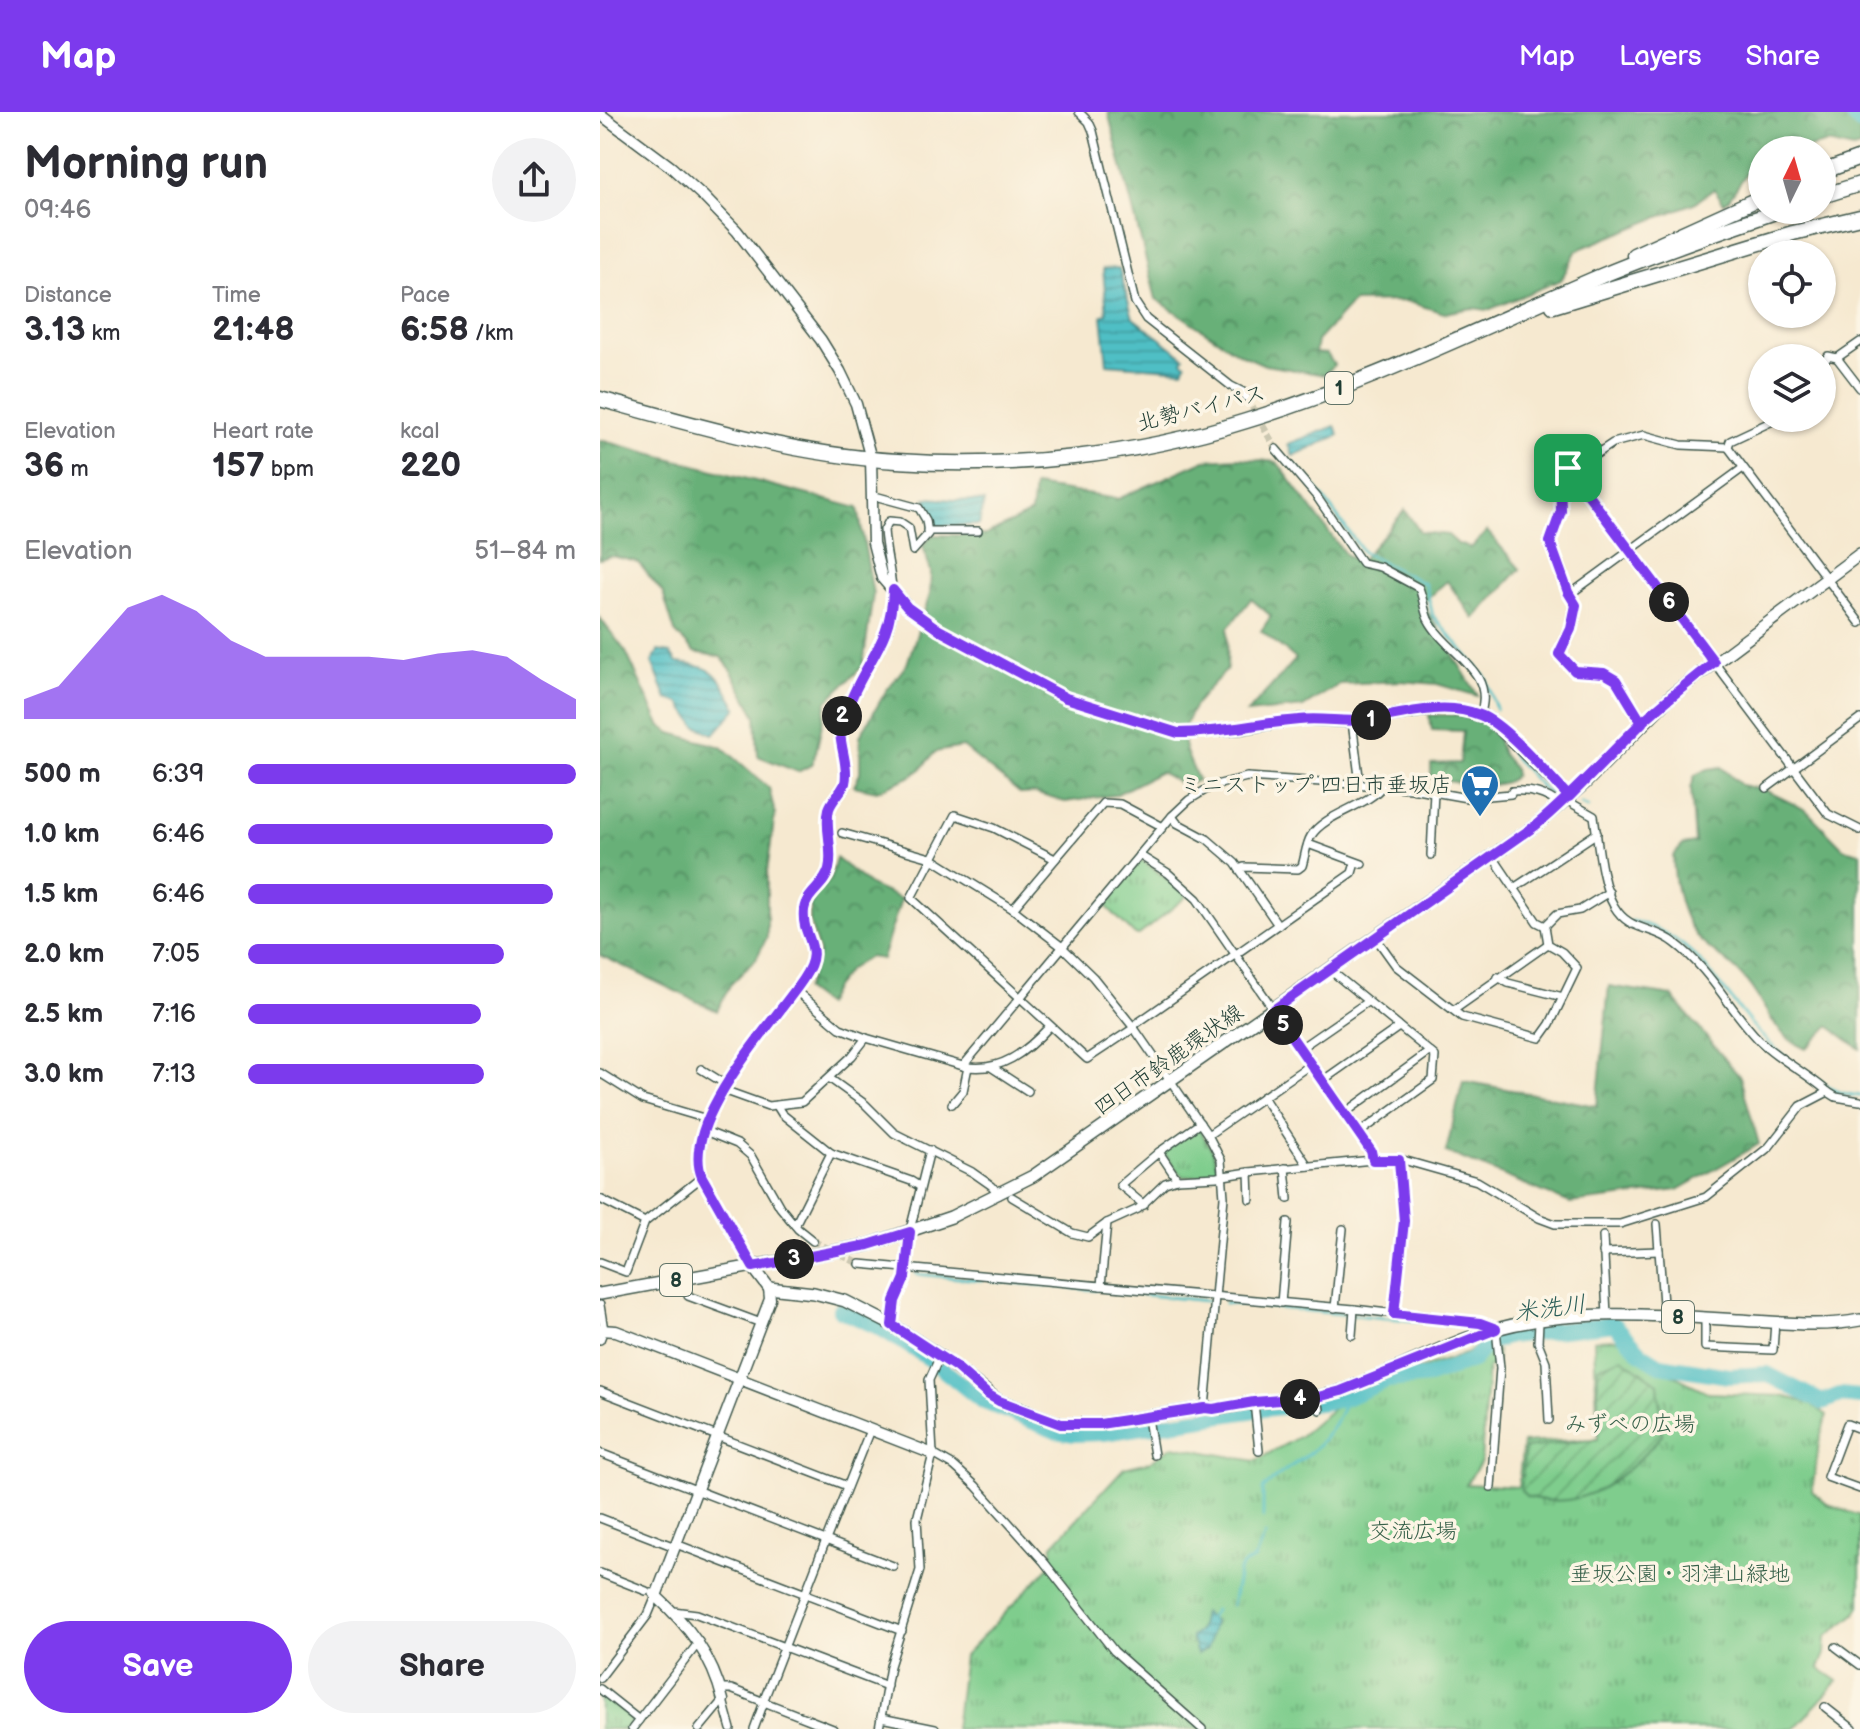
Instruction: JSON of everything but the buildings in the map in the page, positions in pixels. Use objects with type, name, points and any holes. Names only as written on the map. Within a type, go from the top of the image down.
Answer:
[{"type":"highway","points":[[1836,167],[1860,158]]},
{"type":"highway","points":[[1836,192],[1860,184]]},
{"type":"highway","name":"1","points":[[1486,327],[1681,232],[1748,203]]},
{"type":"highway","name":"1","points":[[1486,327],[1793,233],[1860,217]]},
{"type":"highway","name":"北勢バイパス","points":[[600,399],[780,444],[871,459],[955,463],[1077,456],[1190,436],[1299,404],[1603,275],[1748,222]]},
{"type":"main road","name":"四日市鈴鹿環状線","points":[[600,1294],[868,1245],[951,1217],[999,1195],[1055,1162],[1493,857],[1565,801],[1642,723],[1714,662],[1860,554]]},
{"type":"main road","points":[[753,1267],[769,1288]]},
{"type":"main road","name":"8","points":[[769,1288],[814,1293],[845,1301],[892,1325],[999,1401],[1061,1424],[1089,1425],[1148,1421],[1205,1408],[1254,1408],[1319,1402],[1496,1332],[1539,1324],[1607,1315],[1705,1317],[1827,1325],[1860,1320]]},
{"type":"street","points":[[1079,112],[1093,131],[1139,310],[1146,319],[1247,398]]},
{"type":"street","points":[[600,114],[671,167],[737,231],[790,297],[840,371],[856,404],[871,459],[873,543],[882,578],[907,607],[939,630],[1066,698],[1178,733],[1240,729],[1300,719],[1352,722],[1443,708],[1480,715],[1513,741],[1565,801]]},
{"type":"street","points":[[1860,342],[1837,358],[1860,388]]},
{"type":"street","points":[[1728,447],[1730,441],[1749,432]]},
{"type":"street","points":[[1642,723],[1616,680],[1604,673],[1575,671],[1560,657],[1559,649],[1571,629],[1576,605],[1569,595],[1550,542],[1561,511],[1560,475],[1577,460],[1595,455],[1613,443],[1644,435],[1681,445],[1728,447]]},
{"type":"street","points":[[1728,447],[1860,623]]},
{"type":"street","points":[[1276,449],[1317,497],[1362,563],[1380,567],[1419,588],[1428,619],[1483,685],[1486,700],[1480,715]]},
{"type":"street","points":[[1568,468],[1828,814],[1860,830]]},
{"type":"street","points":[[1569,595],[1743,468]]},
{"type":"street","points":[[753,1267],[702,1177],[698,1164],[707,1119],[727,1085],[795,990],[814,956],[804,911],[829,870],[829,810],[845,784],[839,730],[842,715],[888,631],[892,616],[893,576],[884,530],[889,521],[900,522],[909,528],[913,551],[927,531],[926,520],[919,508],[870,494]]},
{"type":"street","points":[[927,531],[978,531]]},
{"type":"street","points":[[1767,788],[1860,719]]},
{"type":"street","points":[[1352,722],[1360,784]]},
{"type":"street","points":[[952,1104],[963,1091],[966,1067],[1018,998],[1172,816],[1199,793],[1235,778],[1263,777],[1383,785],[1467,798],[1528,790],[1591,813],[1606,893],[1622,918],[1676,944],[1721,990],[1757,1038],[1836,1097],[1860,1101]]},
{"type":"street","points":[[1239,869],[1298,869],[1302,866],[1312,834],[1379,792],[1383,785]]},
{"type":"street","points":[[1431,855],[1434,791]]},
{"type":"street","points":[[1013,909],[1103,803],[1120,804],[1163,827]]},
{"type":"street","points":[[1055,859],[994,828],[955,815],[911,898],[1087,1059],[1352,873],[1358,864],[1308,844]]},
{"type":"street","points":[[1172,816],[1177,823],[1217,847],[1239,869],[1278,925]]},
{"type":"street","points":[[842,833],[931,858],[1013,909],[1061,946],[1093,977],[1134,1027],[1208,1135],[1221,1160],[1224,1197],[1205,1408]]},
{"type":"street","points":[[1514,888],[1597,833]]},
{"type":"street","points":[[1139,855],[1194,894],[1359,1133],[1373,1160]]},
{"type":"street","points":[[1493,857],[1537,922],[1545,926]]},
{"type":"street","points":[[1545,926],[1557,914],[1580,910],[1606,893]]},
{"type":"street","points":[[1545,926],[1548,944]]},
{"type":"street","points":[[1376,938],[1396,966],[1462,1017],[1540,1038],[1577,968],[1562,952],[1548,944]]},
{"type":"street","points":[[1454,1010],[1548,944]]},
{"type":"street","points":[[1330,970],[1435,1056],[1433,1080],[1359,1133]]},
{"type":"street","points":[[1498,977],[1508,983],[1563,997]]},
{"type":"street","points":[[795,990],[840,1028],[966,1067],[991,1067],[1026,1051],[1050,1026]]},
{"type":"street","points":[[1299,1049],[1367,1002]]},
{"type":"street","points":[[1322,1081],[1399,1027]]},
{"type":"street","points":[[722,1093],[729,1092],[777,1106],[802,1102],[866,1038]]},
{"type":"street","points":[[1345,1113],[1429,1052]]},
{"type":"street","points":[[1208,1135],[1311,1064]]},
{"type":"street","points":[[991,1067],[1028,1091]]},
{"type":"street","points":[[701,1069],[727,1085]]},
{"type":"street","points":[[600,1073],[643,1100],[707,1119]]},
{"type":"street","points":[[829,1078],[865,1104],[894,1133],[972,1172],[999,1195]]},
{"type":"street","points":[[1012,1197],[1078,1235],[1088,1237],[1107,1223],[1144,1205],[1165,1183],[1177,1179],[1399,1160],[1477,1181],[1539,1218],[1555,1224],[1620,1224],[1706,1197],[1769,1147],[1801,1106],[1828,1092]]},
{"type":"street","points":[[1263,1097],[1308,1166]]},
{"type":"street","points":[[777,1106],[782,1114],[831,1153],[919,1186]]},
{"type":"street","points":[[1144,1205],[1120,1185],[1200,1123]]},
{"type":"street","points":[[705,1131],[737,1144],[751,1156],[780,1207],[813,1241]]},
{"type":"street","points":[[892,1325],[895,1301],[906,1268],[919,1186],[930,1150]]},
{"type":"street","points":[[1159,1152],[1177,1179]]},
{"type":"street","points":[[795,1225],[831,1153]]},
{"type":"street","points":[[1394,1314],[1404,1221],[1399,1160]]},
{"type":"street","points":[[1285,1168],[1288,1199]]},
{"type":"street","points":[[1249,1172],[1250,1199]]},
{"type":"street","points":[[600,1262],[626,1272],[645,1222],[702,1177]]},
{"type":"street","points":[[600,1199],[645,1222]]},
{"type":"street","points":[[1281,1303],[1288,1222]]},
{"type":"street","points":[[1101,1286],[1107,1223]]},
{"type":"street","points":[[1657,1224],[1664,1317]]},
{"type":"street","points":[[1335,1308],[1343,1229]]},
{"type":"street","points":[[1603,1236],[1607,1315]]},
{"type":"street","points":[[1603,1253],[1659,1251]]},
{"type":"street","points":[[860,1264],[1480,1323],[1496,1332],[1499,1346],[1491,1487]]},
{"type":"street","points":[[685,1278],[688,1296],[761,1323]]},
{"type":"street","points":[[600,1678],[648,1615],[651,1593],[676,1546],[770,1299],[769,1288]]},
{"type":"street","points":[[600,1305],[601,1333],[616,1331],[933,1454],[954,1466],[1044,1562],[1114,1651],[1202,1729]]},
{"type":"street","points":[[1352,1335],[1354,1313]]},
{"type":"street","points":[[1705,1317],[1705,1347],[1773,1350],[1775,1322]]},
{"type":"street","points":[[1539,1324],[1538,1342],[1546,1362],[1549,1420]]},
{"type":"street","points":[[879,1729],[887,1686],[920,1570],[917,1519],[933,1454],[929,1380],[939,1358]]},
{"type":"street","points":[[600,1391],[847,1486]]},
{"type":"street","points":[[1254,1408],[1259,1451]]},
{"type":"street","points":[[1148,1421],[1154,1455]]},
{"type":"street","points":[[1860,1429],[1847,1424],[1827,1477],[1860,1489]]},
{"type":"street","points":[[754,1729],[870,1430]]},
{"type":"street","points":[[600,1453],[893,1566]]},
{"type":"street","points":[[600,1518],[902,1631]]},
{"type":"street","points":[[600,1573],[651,1593],[673,1611],[699,1642],[714,1669],[731,1729]]},
{"type":"street","points":[[673,1611],[697,1614],[887,1686]]},
{"type":"street","points":[[632,1729],[699,1642]]},
{"type":"street","points":[[1836,1647],[1858,1660]]},
{"type":"street","points":[[600,1689],[639,1720]]},
{"type":"street","points":[[699,1729],[722,1694],[731,1689],[833,1729]]},
{"type":"street","points":[[1825,1707],[1853,1729]]},
{"type":"street","points":[[881,1718],[935,1729]]},
{"type":"green space","points":[[1108,112],[1860,112],[1860,147],[1853,149],[1836,145],[1836,136],[1748,136],[1748,171],[1724,203],[1714,189],[1696,202],[1577,250],[1561,280],[1488,310],[1472,308],[1444,313],[1406,301],[1353,302],[1317,341],[1315,353],[1327,354],[1334,365],[1325,375],[1265,365],[1238,353],[1156,299]]},
{"type":"green space","points":[[600,440],[858,508],[873,594],[863,666],[827,701],[811,765],[798,772],[758,756],[756,716],[730,668],[721,657],[694,652],[675,632],[663,593],[638,562],[611,556],[600,559]]},
{"type":"green space","points":[[1238,458],[1277,462],[1345,554],[1359,563],[1405,510],[1420,532],[1448,535],[1458,544],[1471,548],[1487,531],[1520,569],[1474,619],[1447,581],[1422,603],[1478,696],[1437,684],[1401,681],[1340,684],[1303,707],[1247,713],[1296,659],[1261,631],[1271,616],[1251,599],[1228,628],[1227,670],[1197,703],[1186,723],[1184,744],[1198,780],[1185,786],[1160,772],[1115,795],[1065,802],[1034,793],[1021,794],[963,747],[935,752],[921,769],[877,791],[854,786],[860,773],[860,736],[886,691],[907,664],[930,594],[931,572],[923,546],[932,535],[986,535],[1031,513],[1034,486],[1118,499],[1205,460]]},
{"type":"green space","points":[[600,618],[626,652],[660,725],[671,733],[722,747],[769,788],[775,814],[767,872],[767,937],[756,959],[730,985],[717,1011],[600,955]]},
{"type":"green space","points":[[1429,715],[1459,715],[1475,721],[1492,722],[1502,754],[1515,775],[1508,781],[1488,785],[1431,778],[1431,764],[1460,763],[1463,731],[1432,730]]},
{"type":"green space","points":[[1721,767],[1741,785],[1765,790],[1806,810],[1844,849],[1860,853],[1860,1049],[1829,1026],[1806,1049],[1793,1042],[1776,1025],[1750,985],[1703,943],[1689,925],[1677,890],[1673,856],[1683,845],[1695,843],[1691,788],[1695,775]]},
{"type":"green space","points":[[836,858],[871,886],[901,899],[882,959],[869,957],[848,970],[825,1005],[805,990],[819,953],[810,922],[810,906],[830,880]]},
{"type":"green space","points":[[1139,861],[1186,893],[1186,897],[1135,935],[1104,901]]},
{"type":"green space","points":[[1609,986],[1672,996],[1740,1077],[1759,1144],[1678,1190],[1570,1203],[1446,1152],[1463,1081],[1597,1106]]},
{"type":"green space","points":[[1195,1129],[1200,1130],[1212,1150],[1218,1170],[1216,1174],[1183,1177],[1164,1154],[1165,1150]]},
{"type":"green space","name":"垂坂公園・羽津山緑地","points":[[1619,1339],[1659,1368],[1709,1393],[1782,1396],[1809,1403],[1827,1415],[1819,1442],[1812,1491],[1827,1504],[1860,1516],[1860,1606],[1855,1614],[1826,1637],[1825,1654],[1819,1668],[1838,1681],[1794,1729],[955,1729],[964,1656],[1052,1564],[1052,1546],[1124,1468],[1149,1462],[1173,1446],[1255,1461],[1299,1437],[1358,1388],[1468,1353],[1483,1340],[1489,1351],[1497,1351],[1497,1368],[1488,1367],[1481,1462],[1466,1484],[1518,1487],[1523,1443],[1598,1439],[1594,1340]]},
{"type":"green space","name":"みずべの広場","points":[[1622,1358],[1658,1383],[1662,1435],[1619,1477],[1586,1496],[1548,1500],[1526,1496],[1521,1490],[1525,1448],[1598,1439],[1598,1367]]},
{"type":"green space","points":[[600,1694],[632,1718],[628,1729],[600,1729]]},
{"type":"water","points":[[1119,268],[1133,318],[1184,357],[1182,361],[1186,364],[1183,370],[1107,364],[1102,315],[1107,314],[1103,269]]},
{"type":"water","points":[[1335,426],[1339,435],[1293,456],[1288,444]]},
{"type":"water","points":[[926,498],[984,502],[979,525],[936,526]]},
{"type":"water","points":[[658,651],[670,653],[677,663],[709,670],[720,680],[737,708],[714,734],[696,726],[680,703],[667,699],[652,662]]},
{"type":"water","points":[[1203,1612],[1214,1622],[1207,1649],[1197,1654],[1191,1637],[1199,1631]]},
{"type":"waterway","points":[[1850,112],[1860,123]]},
{"type":"waterway","points":[[1293,463],[1323,497],[1363,552],[1425,584],[1433,616],[1486,678],[1496,709]]},
{"type":"waterway","points":[[1511,754],[1545,791],[1554,794]]},
{"type":"waterway","points":[[1581,804],[1588,807]]},
{"type":"waterway","points":[[1609,903],[1617,916]]},
{"type":"waterway","points":[[1632,921],[1655,928],[1691,952],[1762,1036],[1787,1058],[1836,1091],[1860,1096]]},
{"type":"waterway","points":[[916,1274],[982,1280]]},
{"type":"waterway","points":[[991,1281],[1096,1290]]},
{"type":"waterway","points":[[1106,1291],[1209,1301]]},
{"type":"waterway","points":[[1225,1303],[1472,1326]]},
{"type":"waterway","name":"米洗川","points":[[840,1310],[880,1328],[930,1359],[982,1401],[1056,1431],[1075,1434],[1104,1433],[1328,1402],[1346,1398],[1387,1380],[1429,1376],[1465,1363],[1473,1360],[1488,1343],[1510,1336],[1614,1324],[1641,1353],[1660,1365],[1729,1376],[1767,1374],[1822,1402],[1840,1395],[1860,1397]]},
{"type":"waterway","points":[[1263,1517],[1263,1489],[1324,1439],[1346,1398]]},
{"type":"waterway","points":[[1232,1605],[1239,1571],[1255,1558],[1265,1535]]},
{"type":"waterway","points":[[1210,1618],[1215,1610]]},
{"type":"tunnel","points":[[1247,398],[1276,449]]},
{"type":"tunnel","points":[[813,1241],[860,1264]]},
{"type":"place","name":"ミニストップ 四日市垂坂店","points":[[1480,818]]},
{"type":"route","points":[[1568,468],[1714,662],[1673,694],[1584,784],[1560,805],[1535,826],[1273,1010],[1371,1151],[1373,1160],[1399,1160],[1404,1221],[1394,1314],[1480,1323],[1496,1329],[1341,1391],[1318,1397],[1205,1408],[1100,1424],[1061,1424],[987,1394],[956,1367],[892,1325],[895,1301],[905,1278],[910,1232],[868,1245],[753,1267],[699,1169],[707,1119],[746,1055],[803,980],[813,960],[814,947],[804,911],[806,903],[829,870],[829,810],[845,784],[839,730],[842,715],[888,631],[893,590],[907,607],[939,630],[1066,698],[1107,713],[1178,733],[1189,733],[1240,729],[1300,719],[1352,722],[1422,710],[1457,709],[1489,719],[1569,797],[1604,763],[1642,723],[1616,680],[1604,673],[1575,671],[1559,654],[1571,629],[1576,605],[1568,592],[1550,542],[1561,511],[1560,475],[1568,468]]},
{"type":"park label","name":"交流広場","points":[[1413,1530]]}]
